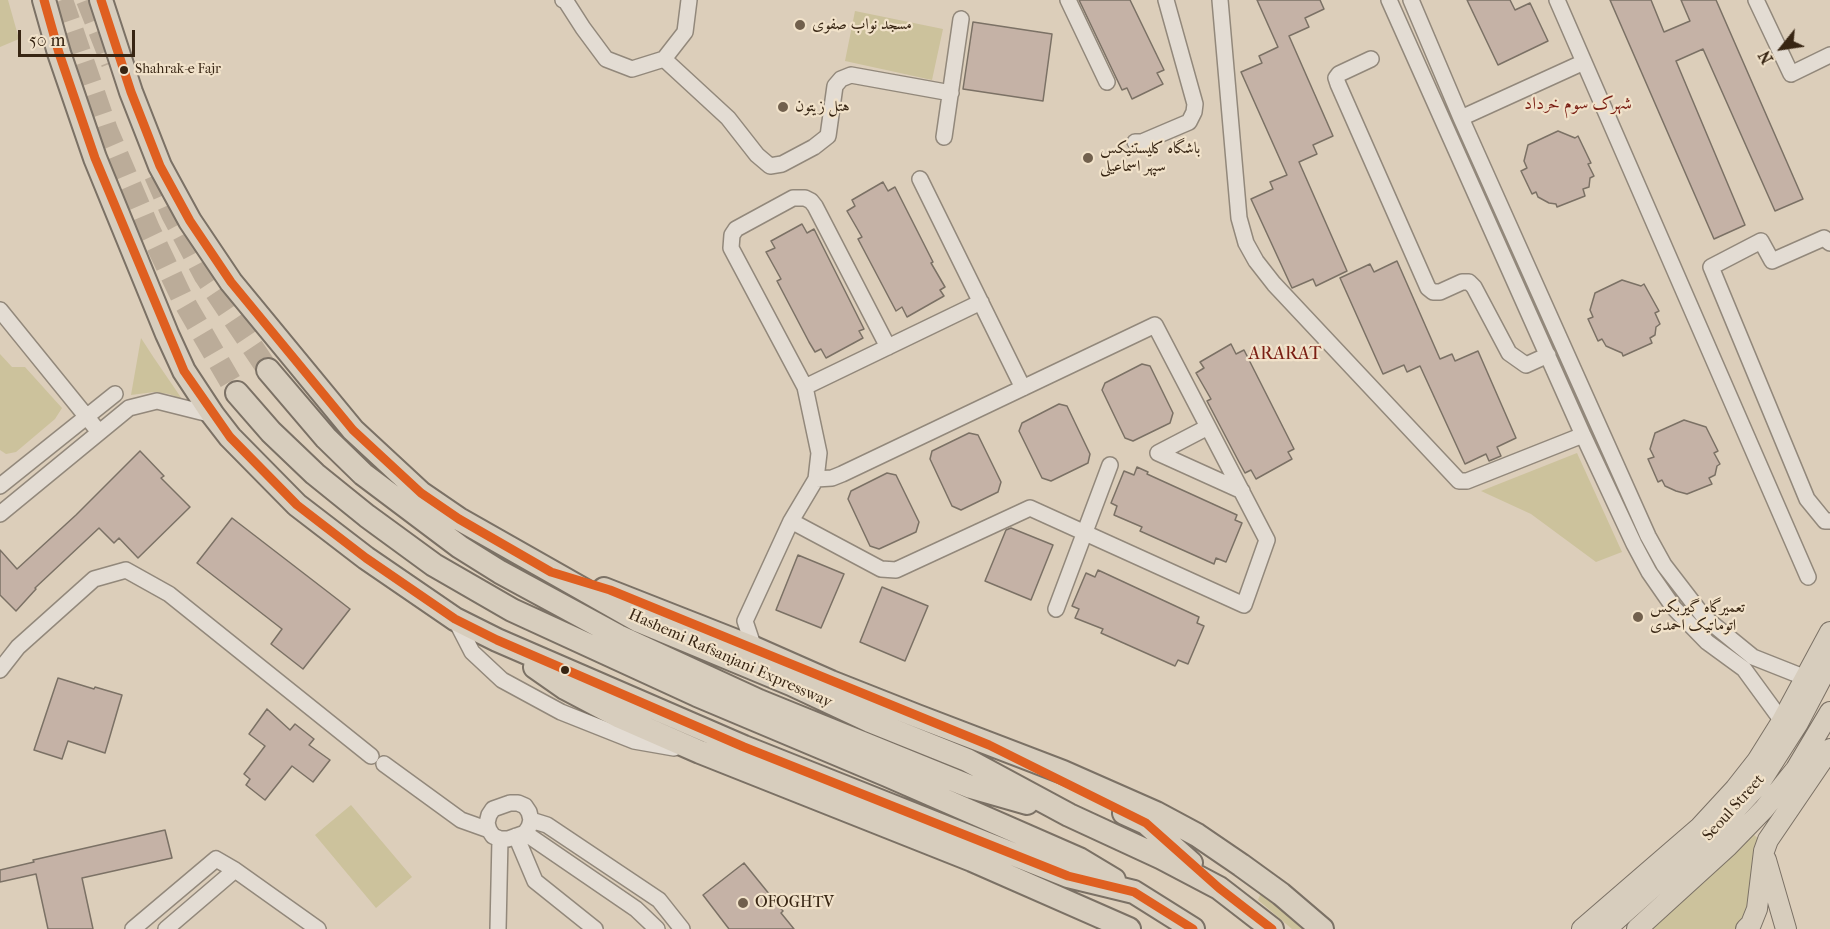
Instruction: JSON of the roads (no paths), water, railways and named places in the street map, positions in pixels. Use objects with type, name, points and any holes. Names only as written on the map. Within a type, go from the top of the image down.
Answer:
[{"type":"highway","points":[[44,0],[59,53],[95,158],[166,334],[184,371],[230,437],[297,505],[366,558],[455,619],[497,640],[744,747],[1068,876],[1134,892]]},
{"type":"highway","name":"Hashemi Rafsanjani Expressway","points":[[101,0],[131,92],[160,166],[190,221],[231,282],[353,430],[421,493],[459,519],[637,620],[966,760],[1069,815],[1162,858],[1219,888],[1272,929]]},
{"type":"highway","name":"Hashemi Rafsanjani Expressway","points":[[268,370],[326,438],[363,474],[460,548],[525,586],[618,636],[759,701],[971,787],[1069,815]]},
{"type":"highway","points":[[237,393],[271,432],[315,474],[367,516],[434,565],[512,610],[697,695],[1079,859],[1193,929]]},
{"type":"highway","points":[[551,573],[610,590],[831,682],[1110,791],[1197,835],[1273,888],[1322,929]]},
{"type":"highway","points":[[497,640],[565,688],[620,717],[700,752],[961,855],[1130,929]]},
{"type":"highway","points":[[989,745],[1146,823],[1219,888]]},
{"type":"main road","points":[[1582,929],[1700,827],[1757,762],[1830,632]]},
{"type":"main road","name":"Seoul Street","points":[[1606,929],[1715,832],[1759,784],[1798,723],[1830,662]]},
{"type":"main road","name":"Seoul Street","points":[[1637,929],[1728,846],[1764,809],[1796,769],[1830,712]]},
{"type":"main road","points":[[1746,929],[1751,924],[1757,909],[1764,851],[1774,830],[1830,749]]},
{"type":"main road","points":[[1764,851],[1786,929]]},
{"type":"street","points":[[563,0],[606,59],[632,69],[664,59],[685,32],[689,0]]},
{"type":"street","points":[[1068,0],[1107,82]]},
{"type":"street","points":[[1135,142],[1142,142],[1189,122],[1194,112],[1195,104],[1166,0]]},
{"type":"street","points":[[1220,0],[1239,218],[1246,243],[1256,261],[1274,284],[1459,481],[1467,481],[1583,435]]},
{"type":"street","points":[[1389,0],[1634,544],[1663,592],[1692,628],[1744,669],[1782,721]]},
{"type":"street","points":[[1411,0],[1461,118],[1648,536],[1664,565],[1704,617],[1753,657],[1806,678]]},
{"type":"street","points":[[1557,0],[1808,576]]},
{"type":"street","points":[[1756,0],[1791,74],[1830,55]]},
{"type":"street","points":[[944,137],[961,19]]},
{"type":"street","points":[[664,59],[728,118],[757,155],[770,166],[782,165],[814,147],[828,136],[835,86],[841,78],[851,75],[951,93]]},
{"type":"street","points":[[1371,59],[1336,78],[1428,288],[1433,292],[1440,292],[1462,282],[1469,282],[1474,287],[1507,351],[1526,365],[1569,357]]},
{"type":"street","points":[[1461,118],[1584,62]]},
{"type":"street","points":[[920,179],[1023,388]]},
{"type":"street","points":[[754,648],[746,621],[791,521],[816,479],[819,453],[805,387],[731,248],[730,241],[736,229],[793,198],[805,198],[816,206],[888,347]]},
{"type":"street","points":[[1830,243],[1824,238],[1772,261],[1761,241],[1711,267],[1807,499],[1825,521],[1830,521]]},
{"type":"street","points":[[805,387],[981,302]]},
{"type":"street","points":[[0,310],[99,432]]},
{"type":"street","points":[[791,521],[880,569],[896,570],[1030,508],[1244,604],[1267,540],[1155,325],[842,474],[832,478],[816,479]]},
{"type":"street","points":[[2,479],[87,418],[116,394]]},
{"type":"street","points":[[2,509],[21,497],[129,408],[157,401],[213,415]]},
{"type":"street","points":[[1208,427],[1158,453],[1242,491]]},
{"type":"street","points":[[1056,609],[1110,465]]},
{"type":"street","points":[[2,479],[18,485],[21,497]]},
{"type":"street","points":[[0,670],[18,648],[94,579],[126,570],[169,594],[378,760],[461,820],[494,834],[547,825],[659,900],[682,929]]},
{"type":"street","points":[[455,619],[472,652],[502,680],[561,712],[634,741],[700,752]]},
{"type":"street","points":[[700,627],[727,628],[746,621]]},
{"type":"street","points":[[498,929],[494,834],[487,823],[493,809],[510,803],[525,806],[530,812],[524,829],[535,881],[595,929]]},
{"type":"street","points":[[524,829],[636,909],[657,929]]},
{"type":"street","points":[[133,929],[216,858],[318,929]]},
{"type":"street","points":[[166,929],[235,870]]},
{"type":"tunnel","points":[[62,0],[107,130],[149,229],[183,300],[237,393]]},
{"type":"tunnel","points":[[87,0],[112,63]]},
{"type":"tunnel","points":[[155,175],[172,214],[205,276],[268,370]]},
{"type":"place","name":"مسجد نواب صفوی","points":[[800,25]]},
{"type":"place","name":"Shahrak-e Fajr","points":[[124,70]]},
{"type":"place","name":"هتل زیتون","points":[[783,107]]},
{"type":"place","name":"باشگاه کلیستنیکس سپهر اسماعیلی","points":[[1088,158]]},
{"type":"place","name":"تعمیرگاه گیربکس اتوماتیک احمدی","points":[[1638,617]]},
{"type":"place","name":"OFOGHTV","points":[[743,903]]},
{"type":"district","name":"شهرک سوم خرداد","points":[[1578,105]]},
{"type":"district","name":"ARARAT","points":[[1285,355]]}]
